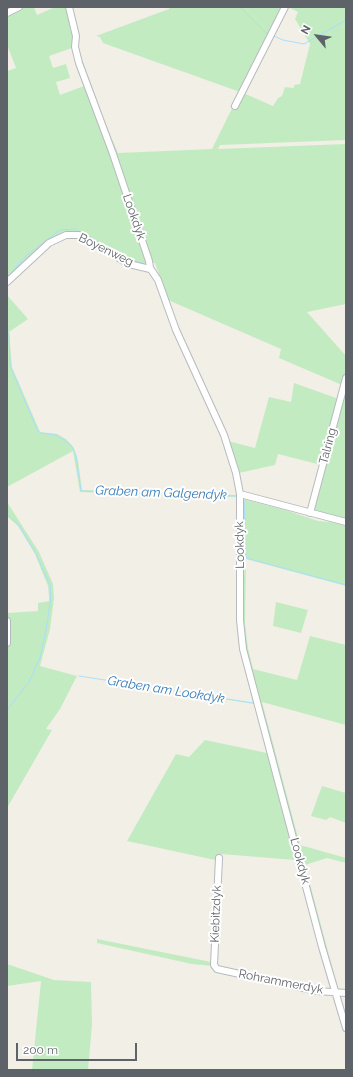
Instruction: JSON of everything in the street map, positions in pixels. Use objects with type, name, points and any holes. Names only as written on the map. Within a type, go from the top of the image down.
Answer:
[{"type":"street","points":[[7,13],[19,7]]},
{"type":"street","name":"Lookdyk","points":[[69,7],[76,36],[75,47],[79,63],[113,154],[150,269],[158,280],[176,330],[224,435],[236,473],[240,494],[240,620],[243,649],[346,1028]]},
{"type":"street","points":[[235,106],[285,7]]},
{"type":"street","name":"Boyenweg","points":[[7,282],[49,243],[66,235],[79,236],[129,264],[150,269]]},
{"type":"street","name":"Talring","points":[[310,513],[346,378]]},
{"type":"street","points":[[240,494],[346,522]]},
{"type":"street","points":[[7,621],[7,643]]},
{"type":"street","name":"Kiebitzdyk","points":[[216,969],[214,965],[219,858]]},
{"type":"street","name":"Rohrammerdyk","points":[[216,969],[317,990],[346,993]]},
{"type":"green space","points":[[24,7],[34,7],[37,15],[55,7],[67,7],[74,35],[74,46],[147,260],[144,265],[133,264],[85,237],[64,233],[51,239],[7,280],[7,71],[16,68],[7,45],[7,14]],"holes":[[[72,48],[84,86],[60,95],[56,82],[70,78],[66,64],[53,68],[49,56]]]},
{"type":"green space","points":[[169,7],[283,7],[241,92],[273,106],[278,98],[282,96],[285,87],[294,88],[294,85],[300,84],[310,44],[295,19],[298,12],[288,7],[346,7],[346,140],[220,145],[218,149],[346,144],[346,304],[307,312],[346,356],[346,371],[342,385],[279,358],[281,349],[168,300],[155,263],[150,263],[76,49],[78,48],[104,121],[118,153],[212,149],[240,92],[103,43],[100,37],[96,36],[169,9]]},
{"type":"green space","points":[[7,295],[28,319],[9,332],[12,367],[40,432],[57,434],[66,439],[74,448],[78,461],[82,490],[236,495],[236,497],[80,492],[73,451],[7,487]]},
{"type":"green space","points":[[294,383],[339,399],[321,465],[278,454],[275,465],[239,473],[228,441],[255,448],[269,397],[291,402]]},
{"type":"green space","points":[[346,389],[346,520],[313,511]]},
{"type":"green space","points":[[243,499],[285,510],[318,521],[346,525],[346,586],[246,559],[245,624],[248,648],[253,669],[297,680],[310,636],[346,645],[346,725],[262,702],[300,845],[346,858],[346,863],[327,858],[305,865],[338,989],[346,991],[336,989],[244,646],[242,618],[245,558]]},
{"type":"green space","points":[[7,502],[39,552],[53,584],[54,598],[50,629],[40,666],[77,676],[60,709],[46,729],[52,730],[7,808],[8,613],[38,611],[38,603],[49,601],[49,597],[48,586],[35,554],[18,526],[7,516]]},
{"type":"green space","points":[[276,602],[308,610],[301,633],[273,626]]},
{"type":"green space","points":[[237,622],[305,887],[303,887],[295,860],[221,854],[215,911],[213,915],[215,860],[127,841],[176,754],[189,757],[205,740],[267,753],[254,704],[79,676],[253,703],[240,649]]},
{"type":"green space","points":[[322,786],[346,793],[346,823],[330,817],[326,820],[311,816]]},
{"type":"green space","points":[[213,920],[212,966],[192,964],[97,943],[97,939],[211,962]]},
{"type":"green space","points":[[7,964],[54,980],[91,982],[92,1025],[88,1070],[32,1070],[41,981],[7,986]]},
{"type":"waterway","points":[[240,7],[268,35]]},
{"type":"waterway","points":[[274,36],[283,40],[304,44],[346,20]]},
{"type":"waterway","points":[[7,278],[26,256],[60,230],[75,229],[131,261],[142,263]]},
{"type":"waterway","name":"Graben am Galgendyk","points":[[9,333],[10,366],[38,431],[41,433],[56,435],[71,445],[76,455],[81,491],[237,496]]},
{"type":"waterway","name":"Graben am Galgendyk","points":[[244,500],[246,558],[346,585]]},
{"type":"waterway","points":[[7,515],[19,525],[36,554],[50,585],[51,597],[40,658],[29,682],[7,710]]},
{"type":"waterway","name":"Graben am Lookdyk","points":[[79,676],[253,703]]}]
